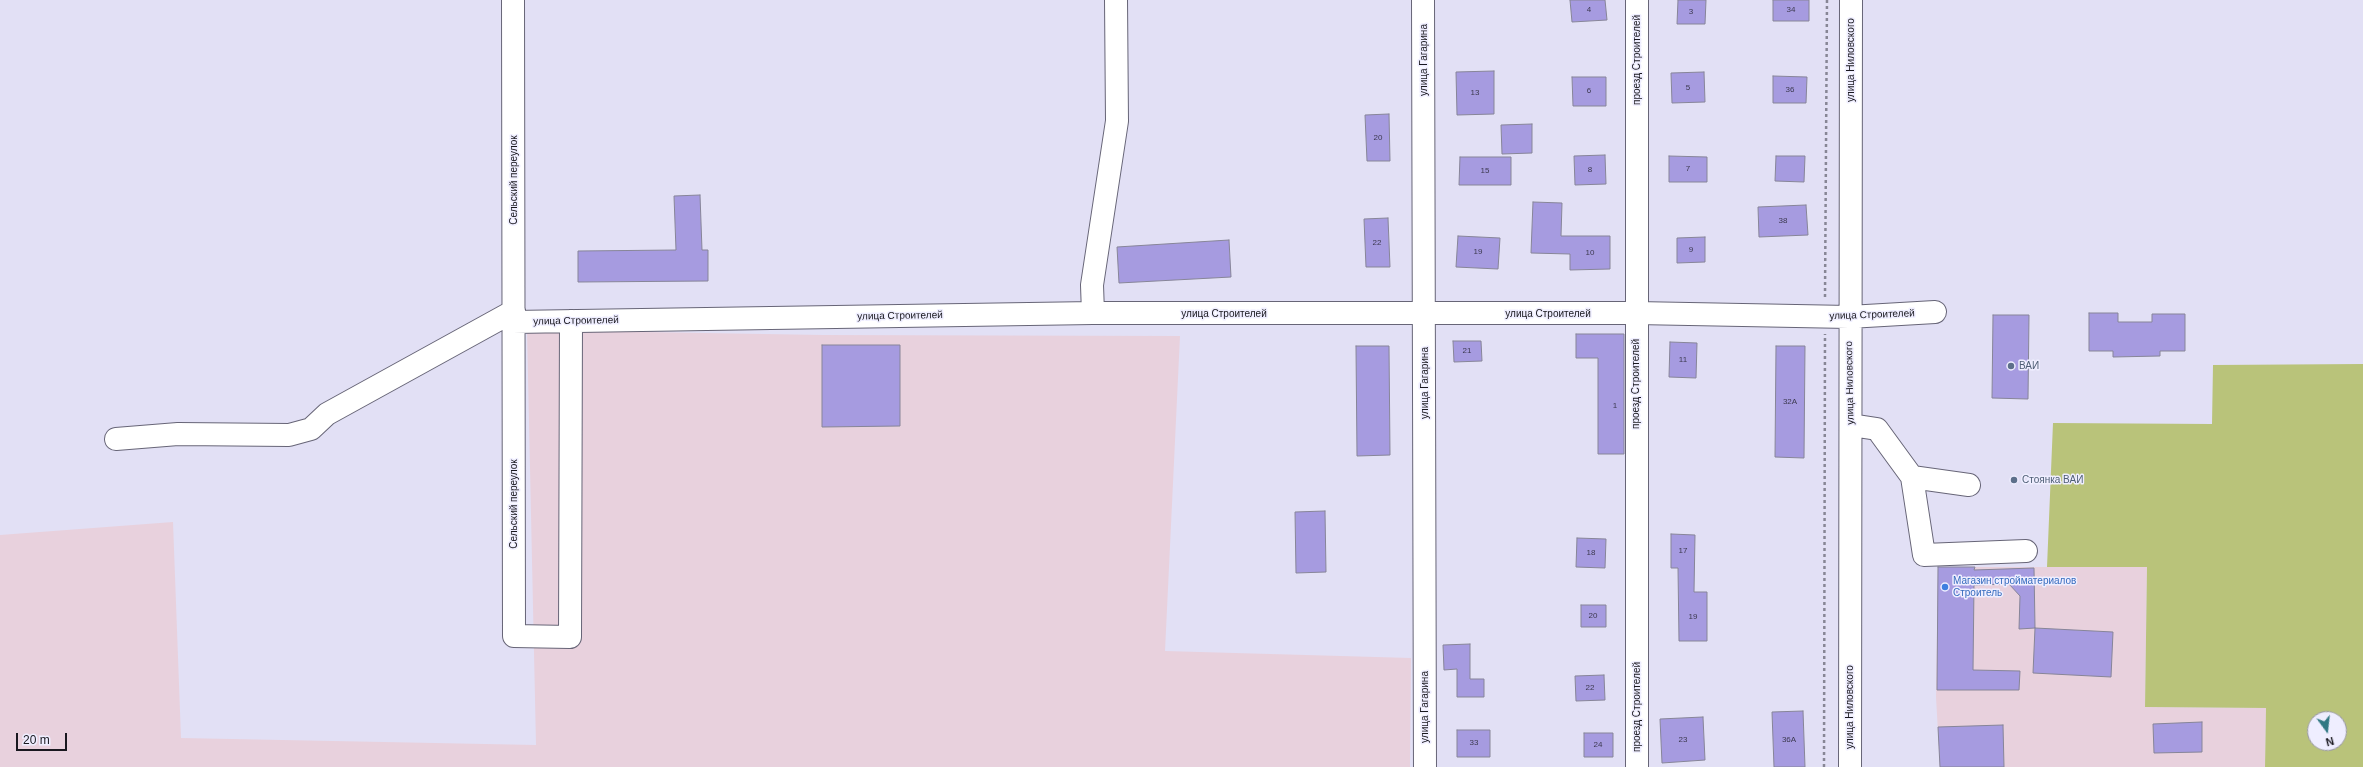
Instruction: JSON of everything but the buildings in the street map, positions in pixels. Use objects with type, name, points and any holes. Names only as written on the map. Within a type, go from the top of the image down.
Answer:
[{"type":"street","name":"Сельский переулок","points":[[513,0],[514,636],[570,637],[570,321]]},
{"type":"street","points":[[1093,313],[1092,285],[1118,121],[1116,0]]},
{"type":"street","name":"улица Гагарина","points":[[1424,0],[1425,767]]},
{"type":"street","name":"проезд Строителей","points":[[1637,0],[1637,767]]},
{"type":"street","name":"улица Ниловского","points":[[1850,767],[1851,425],[1849,317],[1851,0]]},
{"type":"street","name":"улица Строителей","points":[[514,316],[570,321],[1093,313],[1425,315],[1636,313],[1849,317],[1935,312]]},
{"type":"street","points":[[116,439],[178,434],[289,435],[311,429],[327,414],[514,316]]},
{"type":"street","points":[[1851,425],[1877,429],[1912,477],[1924,555],[2026,551]]},
{"type":"street","points":[[1912,477],[1969,485]]},
{"type":"path","points":[[1824,767],[1827,0]]},
{"type":"shaded area","points":[[527,330],[823,335],[1180,336],[1165,651],[1411,658],[1410,767],[0,767],[0,535],[173,522],[181,738],[536,745]]},
{"type":"shaded area","points":[[1938,567],[2147,567],[2145,707],[2266,708],[2265,767],[1940,767],[1936,697]]},
{"type":"green space","points":[[2363,364],[2363,767],[2265,767],[2266,708],[2145,707],[2147,567],[2047,567],[2053,423],[2212,424],[2213,365]]},
{"type":"place","name":"ВАИ","points":[[2011,366]]},
{"type":"place","name":"Стоянка ВАИ","points":[[2014,480]]},
{"type":"place","name":"Магазин стройматериалов Строитель","points":[[1945,587]]}]
